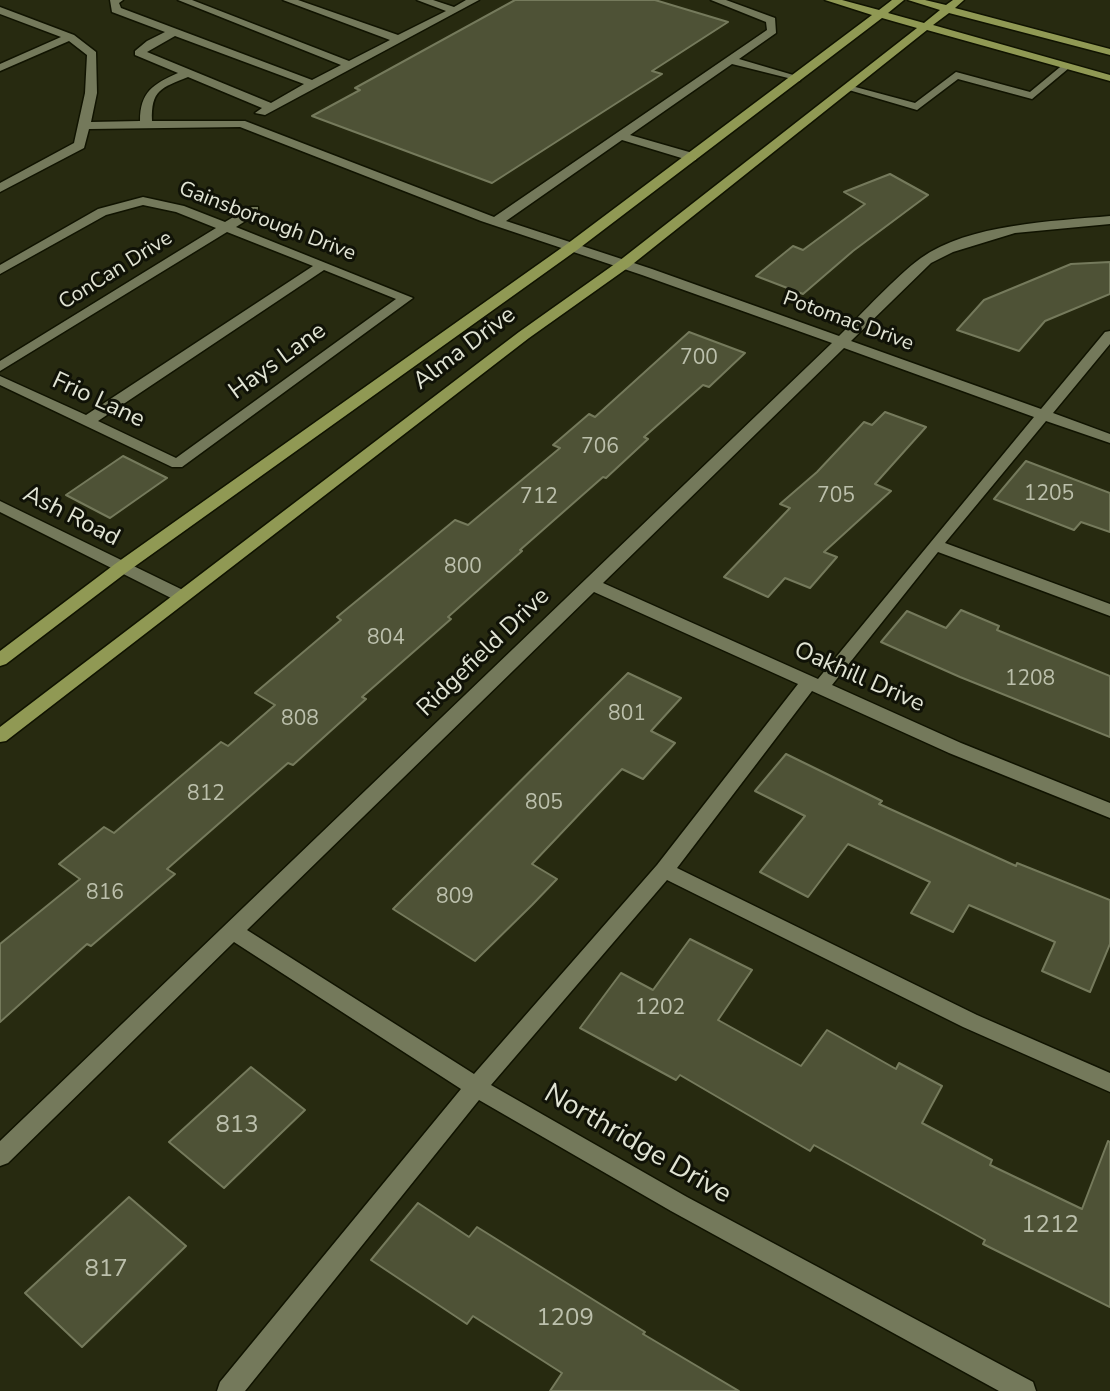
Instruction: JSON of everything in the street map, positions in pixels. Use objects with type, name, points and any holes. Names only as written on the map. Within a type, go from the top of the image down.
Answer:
[{"type":"main road","points":[[830,0],[1110,78]]},
{"type":"main road","name":"Alma Drive","points":[[0,660],[121,568],[572,247],[899,0]]},
{"type":"main road","points":[[913,0],[1110,52]]},
{"type":"main road","name":"Alma Drive","points":[[0,736],[524,334],[624,264],[959,0]]},
{"type":"street","points":[[118,0],[114,2],[116,10],[313,84]]},
{"type":"street","points":[[183,0],[350,65]]},
{"type":"street","points":[[288,0],[398,39]]},
{"type":"street","points":[[422,0],[454,10]]},
{"type":"street","points":[[84,126],[241,123],[474,0]]},
{"type":"street","points":[[497,221],[772,31],[771,20],[716,0]]},
{"type":"street","points":[[0,8],[12,2]]},
{"type":"street","points":[[0,8],[69,37],[92,54],[91,93],[80,145],[3,183]]},
{"type":"street","points":[[174,32],[151,43],[139,53],[271,107]]},
{"type":"street","points":[[0,68],[69,37]]},
{"type":"street","points":[[730,60],[796,79]]},
{"type":"street","points":[[848,88],[917,107],[956,75],[1032,96],[1065,66]]},
{"type":"street","points":[[146,125],[145,102],[153,89],[187,73]]},
{"type":"street","name":"Potomac Drive","points":[[241,123],[497,221],[1110,439]]},
{"type":"street","points":[[618,135],[692,158]]},
{"type":"street","name":"Gainsborough Drive","points":[[0,270],[102,212],[143,201],[180,209],[407,298]]},
{"type":"street","name":"ConCan Drive","points":[[0,367],[254,210]]},
{"type":"street","name":"Ridgefield Drive","points":[[0,1156],[926,260],[957,243],[1026,227],[1110,220]]},
{"type":"street","points":[[89,421],[323,265]]},
{"type":"street","name":"Hays Lane","points":[[177,464],[407,298]]},
{"type":"street","points":[[232,1390],[476,1087],[664,870],[815,685],[1110,335]]},
{"type":"street","name":"Frio Lane","points":[[0,380],[177,464]]},
{"type":"street","name":"Ash Road","points":[[0,506],[181,596]]},
{"type":"street","points":[[935,545],[1110,610]]},
{"type":"street","name":"Oakhill Drive","points":[[591,584],[955,748],[1110,811]]},
{"type":"street","points":[[664,870],[970,1021],[1110,1083]]},
{"type":"street","name":"Northridge Drive","points":[[232,931],[476,1087],[679,1203],[1024,1391]]},
{"type":"building","points":[[515,0],[655,0],[728,22],[652,71],[662,74],[492,183],[312,116],[360,90],[355,88]]},
{"type":"building","points":[[890,174],[928,195],[853,251],[803,294],[756,276],[793,246],[803,250],[865,204],[844,192]]},
{"type":"building","points":[[1110,262],[1110,294],[1045,321],[1019,351],[957,330],[984,300],[1071,264]]},
{"type":"building","points":[[689,332],[745,353],[709,387],[703,385],[644,437],[648,439],[606,478],[603,477],[520,550],[522,551],[448,617],[451,619],[362,697],[366,699],[293,765],[288,763],[167,869],[175,874],[91,946],[87,944],[0,1022],[0,944],[80,879],[59,864],[104,827],[114,833],[221,742],[228,746],[275,705],[255,693],[341,620],[337,617],[455,520],[468,525],[560,448],[553,445],[589,414],[595,417]]},
{"type":"building","points":[[885,412],[926,427],[875,484],[891,491],[824,552],[837,557],[810,588],[785,578],[768,597],[724,577],[790,508],[780,504],[817,472],[864,422],[872,425]]},
{"type":"building","points":[[123,456],[167,478],[110,518],[66,495]]},
{"type":"building","points":[[1026,461],[1110,493],[1110,532],[1081,522],[1074,530],[994,499]]},
{"type":"building","points":[[961,610],[999,626],[997,630],[1110,676],[1110,737],[881,642],[907,611],[946,628]]},
{"type":"building","points":[[628,673],[681,698],[651,731],[675,743],[643,779],[622,769],[532,864],[557,879],[532,905],[475,961],[393,909]]},
{"type":"building","points":[[786,754],[882,801],[879,804],[1016,866],[1017,863],[1110,900],[1110,944],[1090,992],[1042,971],[1055,942],[969,905],[953,932],[911,913],[930,882],[848,844],[808,897],[760,872],[805,816],[755,791]]},
{"type":"building","points":[[690,939],[752,970],[718,1020],[801,1066],[827,1030],[896,1069],[899,1063],[942,1086],[922,1123],[992,1160],[990,1165],[1082,1209],[1108,1141],[1110,1142],[1110,1307],[983,1244],[985,1240],[814,1145],[810,1151],[680,1075],[676,1080],[580,1028],[621,973],[653,990]]},
{"type":"building","points":[[251,1067],[305,1110],[224,1188],[169,1142]]},
{"type":"building","points":[[129,1197],[186,1246],[82,1347],[25,1293]]},
{"type":"building","points":[[418,1203],[469,1237],[477,1227],[645,1332],[643,1334],[739,1391],[550,1391],[562,1373],[473,1316],[467,1324],[371,1260]]}]
